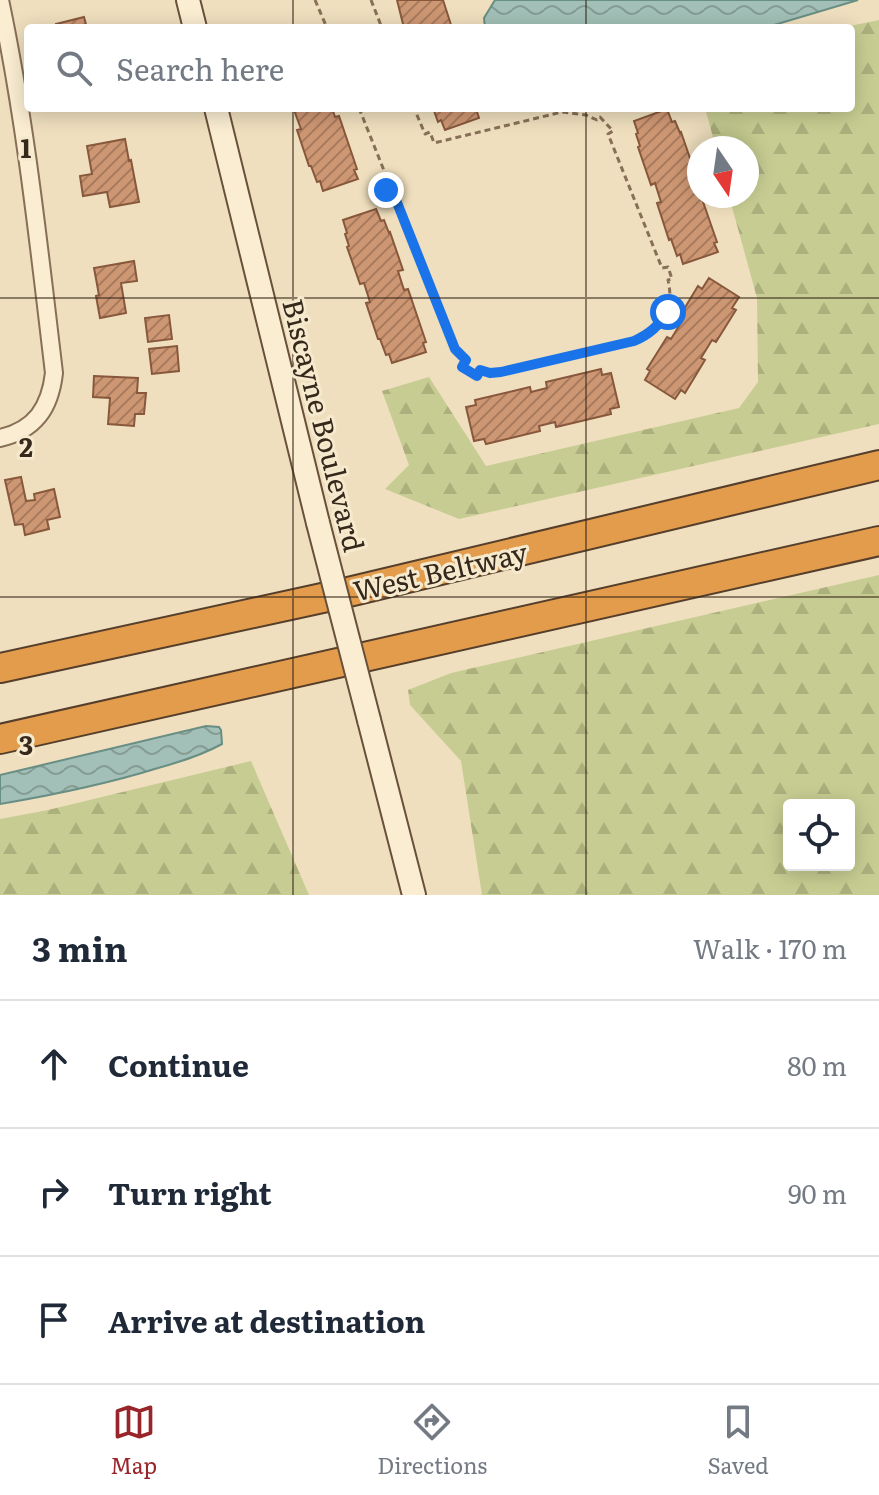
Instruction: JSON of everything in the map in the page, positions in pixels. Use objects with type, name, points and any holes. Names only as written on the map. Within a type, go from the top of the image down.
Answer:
[{"type":"highway","name":"West Beltway","points":[[0,668],[336,595],[879,465]]},
{"type":"highway","points":[[0,739],[879,541]]},
{"type":"street","points":[[0,0],[26,142],[54,373],[52,392],[43,412],[29,426],[0,438]]},
{"type":"street","points":[[188,0],[194,24]]},
{"type":"street","name":"Biscayne Boulevard","points":[[217,112],[414,895]]},
{"type":"path","points":[[315,0],[325,24]]},
{"type":"path","points":[[371,0],[380,24]]},
{"type":"path","points":[[361,112],[391,188],[386,190],[391,202],[396,200],[455,349],[466,360],[462,367],[477,376],[480,370],[501,372],[634,341],[658,326],[668,312],[668,280],[672,279],[668,267],[662,268],[608,134],[613,131],[607,123],[600,117],[597,120],[586,115],[562,112],[434,143],[430,132],[425,134],[416,112]]},
{"type":"green space","points":[[879,20],[879,424],[459,519],[385,489],[409,465],[382,391],[429,377],[486,466],[739,408],[758,382],[757,298],[732,208],[759,208],[759,136],[713,136],[706,112],[855,112],[855,25]]},
{"type":"green space","points":[[879,575],[879,895],[482,895],[461,761],[410,705],[408,690],[451,673]]},
{"type":"green space","points":[[251,761],[309,895],[0,895],[0,819]]},
{"type":"water","points":[[495,0],[858,0],[777,24],[485,24],[484,18]]},
{"type":"water","points":[[206,726],[219,727],[222,744],[199,755],[100,784],[0,804],[0,775]]},
{"type":"building","points":[[397,0],[443,0],[451,24],[403,24]]},
{"type":"building","points":[[84,17],[86,24],[56,24]]},
{"type":"building","points":[[295,112],[333,112],[335,117],[339,116],[358,179],[323,191],[309,166],[297,130],[301,129]]},
{"type":"building","points":[[434,112],[477,112],[479,118],[445,130],[441,120],[438,122]]},
{"type":"building","points":[[659,112],[668,112],[672,122],[675,121],[687,150],[687,208],[705,208],[718,252],[683,264],[680,254],[677,256],[657,203],[661,202],[655,183],[651,185],[638,147],[634,121]]},
{"type":"building","points":[[125,139],[139,202],[110,207],[107,192],[83,196],[80,176],[92,174],[87,146]]},
{"type":"building","points":[[376,209],[390,232],[403,270],[398,271],[404,290],[408,289],[426,342],[423,343],[426,352],[392,363],[378,339],[366,303],[370,302],[364,283],[360,284],[347,247],[343,220]]},
{"type":"building","points":[[134,261],[137,281],[121,283],[126,313],[100,318],[94,268]]},
{"type":"building","points":[[709,278],[739,297],[732,308],[736,310],[716,342],[712,340],[701,358],[705,360],[685,393],[681,390],[675,399],[645,380],[650,371],[647,369],[667,337],[671,339],[682,321],[678,319],[698,286],[702,289]]},
{"type":"building","points":[[169,315],[172,339],[148,342],[145,318]]},
{"type":"building","points":[[177,346],[179,371],[152,374],[149,349]]},
{"type":"building","points":[[601,369],[602,375],[611,373],[619,407],[610,409],[611,414],[556,427],[555,422],[539,426],[540,431],[486,444],[484,439],[474,441],[466,407],[476,405],[475,400],[530,387],[531,392],[547,388],[546,382]]},
{"type":"building","points":[[94,376],[138,378],[137,393],[146,393],[144,414],[135,414],[134,426],[108,424],[110,398],[93,397]]},
{"type":"building","points":[[21,477],[26,501],[35,500],[34,494],[54,489],[60,517],[47,520],[49,529],[25,535],[23,524],[15,525],[5,480]]},
{"type":"route","points":[[386,190],[391,202],[396,200],[455,349],[466,360],[462,367],[477,376],[480,370],[501,372],[634,341],[648,335],[668,312]]}]
